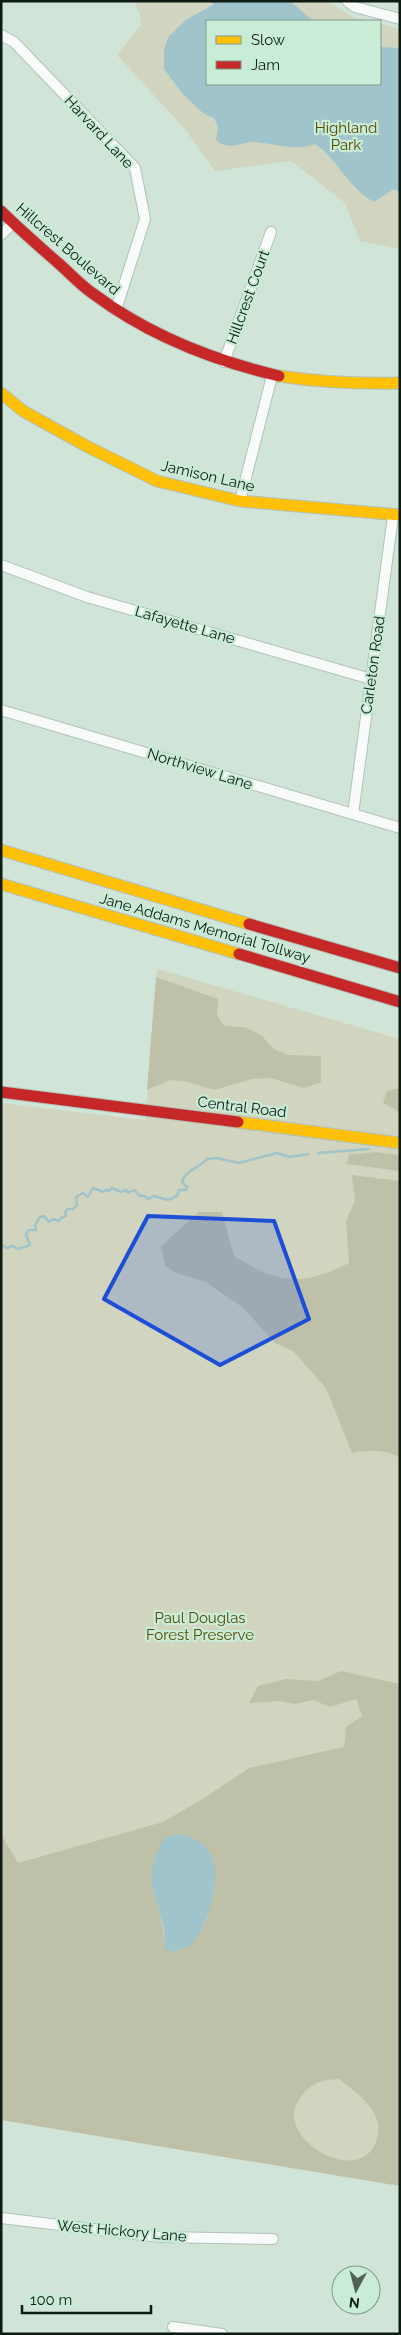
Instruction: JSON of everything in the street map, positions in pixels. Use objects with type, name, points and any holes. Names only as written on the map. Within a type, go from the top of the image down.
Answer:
[{"type":"main road","name":"Hillcrest Boulevard","points":[[1,211],[92,294],[116,310],[185,348],[272,376],[342,384],[400,384]]},
{"type":"main road","name":"Jamison Lane","points":[[1,392],[23,411],[88,447],[157,480],[240,501],[397,516]]},
{"type":"main road","name":"Jane Addams Memorial Tollway","points":[[1,850],[400,968]]},
{"type":"main road","name":"Jane Addams Memorial Tollway","points":[[1,884],[400,1002]]},
{"type":"main road","points":[[1,892],[115,917]]},
{"type":"main road","name":"Central Road","points":[[1,1092],[400,1142]]},
{"type":"street","points":[[347,1],[354,7],[400,20]]},
{"type":"street","name":"Harvard Lane","points":[[1,35],[14,42],[135,168],[145,218],[116,310]]},
{"type":"street","points":[[1,235],[13,223]]},
{"type":"street","name":"Hillcrest Court","points":[[224,362],[271,232]]},
{"type":"street","points":[[240,501],[272,376]]},
{"type":"street","name":"Carleton Road","points":[[353,814],[371,679],[397,516]]},
{"type":"street","name":"Lafayette Lane","points":[[1,565],[87,597],[371,679]]},
{"type":"street","name":"Northview Lane","points":[[1,710],[400,828]]},
{"type":"street","name":"West Hickory Lane","points":[[1,2218],[160,2237],[273,2239]]},
{"type":"street","points":[[173,2327],[222,2334]]},
{"type":"highlighted area","points":[[148,1216],[274,1221],[309,1319],[220,1365],[104,1299]]},
{"type":"green space","name":"Highland Park","points":[[134,1],[326,1],[355,18],[363,20],[206,20],[206,85],[381,85],[381,24],[400,29],[400,249],[360,241],[345,203],[291,161],[215,171],[184,128],[117,55],[141,25],[140,15]]},
{"type":"green space","name":"Paul Douglas Forest Preserve","points":[[157,969],[400,1039],[400,2186],[1,2120],[1,1103],[145,1120]]},
{"type":"green space","points":[[156,977],[218,999],[217,1015],[224,1026],[245,1027],[262,1036],[274,1049],[288,1055],[321,1056],[321,1082],[304,1088],[271,1078],[252,1079],[214,1090],[188,1082],[170,1080],[147,1090]]},
{"type":"green space","points":[[400,1088],[400,1112],[383,1103],[387,1091]]},
{"type":"green space","points":[[375,1152],[400,1155],[400,1171],[347,1164],[349,1155]]},
{"type":"green space","points":[[352,1175],[400,1181],[400,1458],[376,1451],[352,1453],[326,1388],[293,1351],[275,1343],[242,1307],[206,1282],[176,1273],[165,1266],[161,1246],[199,1212],[222,1212],[234,1256],[250,1265],[278,1277],[290,1279],[303,1279],[332,1271],[349,1263],[346,1221],[355,1201]]},
{"type":"green space","points":[[341,1671],[400,1684],[400,2186],[1,2120],[1,1834],[18,1863],[163,1822],[201,1800],[249,1768],[344,1747],[346,1727],[362,1716],[356,1699],[330,1707],[313,1700],[295,1704],[277,1701],[249,1703],[258,1686],[286,1679],[318,1681]],"holes":[[[153,1864],[209,1913],[192,1942],[173,1952],[164,1941],[162,1921],[154,1894]],[[339,2079],[366,2102],[376,2116],[378,2124],[378,2133],[371,2151],[358,2159],[342,2160],[324,2154],[309,2144],[298,2130],[294,2114],[300,2098],[308,2089],[321,2081]]]},
{"type":"water","points":[[211,1],[290,1],[312,20],[206,20],[206,85],[381,85],[381,47],[400,48],[400,193],[394,189],[374,202],[357,189],[330,157],[315,144],[292,147],[253,142],[230,146],[216,140],[218,127],[214,118],[204,114],[182,93],[164,69],[164,49],[169,36],[187,19],[213,5]]},
{"type":"water","points":[[178,1834],[194,1838],[206,1848],[215,1865],[215,1876],[211,1903],[197,1938],[183,1949],[173,1952],[165,1948],[164,1927],[153,1890],[152,1872],[153,1863],[164,1838]]},
{"type":"waterway","points":[[318,1153],[369,1149]]},
{"type":"waterway","points":[[1,1244],[7,1248],[12,1246],[18,1249],[30,1245],[26,1235],[28,1230],[36,1230],[35,1225],[40,1217],[44,1216],[49,1222],[53,1219],[59,1221],[66,1216],[65,1212],[68,1209],[73,1209],[77,1205],[76,1197],[83,1193],[88,1197],[93,1188],[103,1192],[109,1191],[112,1188],[121,1192],[126,1190],[128,1193],[134,1190],[140,1196],[145,1196],[148,1199],[154,1196],[168,1200],[177,1196],[179,1190],[186,1190],[187,1187],[182,1182],[184,1178],[190,1171],[207,1159],[216,1158],[239,1163],[277,1153],[289,1157],[308,1154]]},
{"type":"traffic: slow","points":[[279,376],[339,382],[400,383]]},
{"type":"traffic: slow","points":[[1,393],[23,411],[88,447],[157,481],[240,501],[400,515]]},
{"type":"traffic: slow","points":[[1,850],[249,924]]},
{"type":"traffic: slow","points":[[1,884],[239,954]]},
{"type":"traffic: slow","points":[[238,1122],[400,1143]]},
{"type":"traffic: jam","points":[[1,211],[85,288],[116,310],[182,345],[254,370],[279,376]]},
{"type":"traffic: jam","points":[[249,924],[400,968]]},
{"type":"traffic: jam","points":[[239,954],[400,1002]]},
{"type":"traffic: jam","points":[[1,1092],[238,1122]]}]
